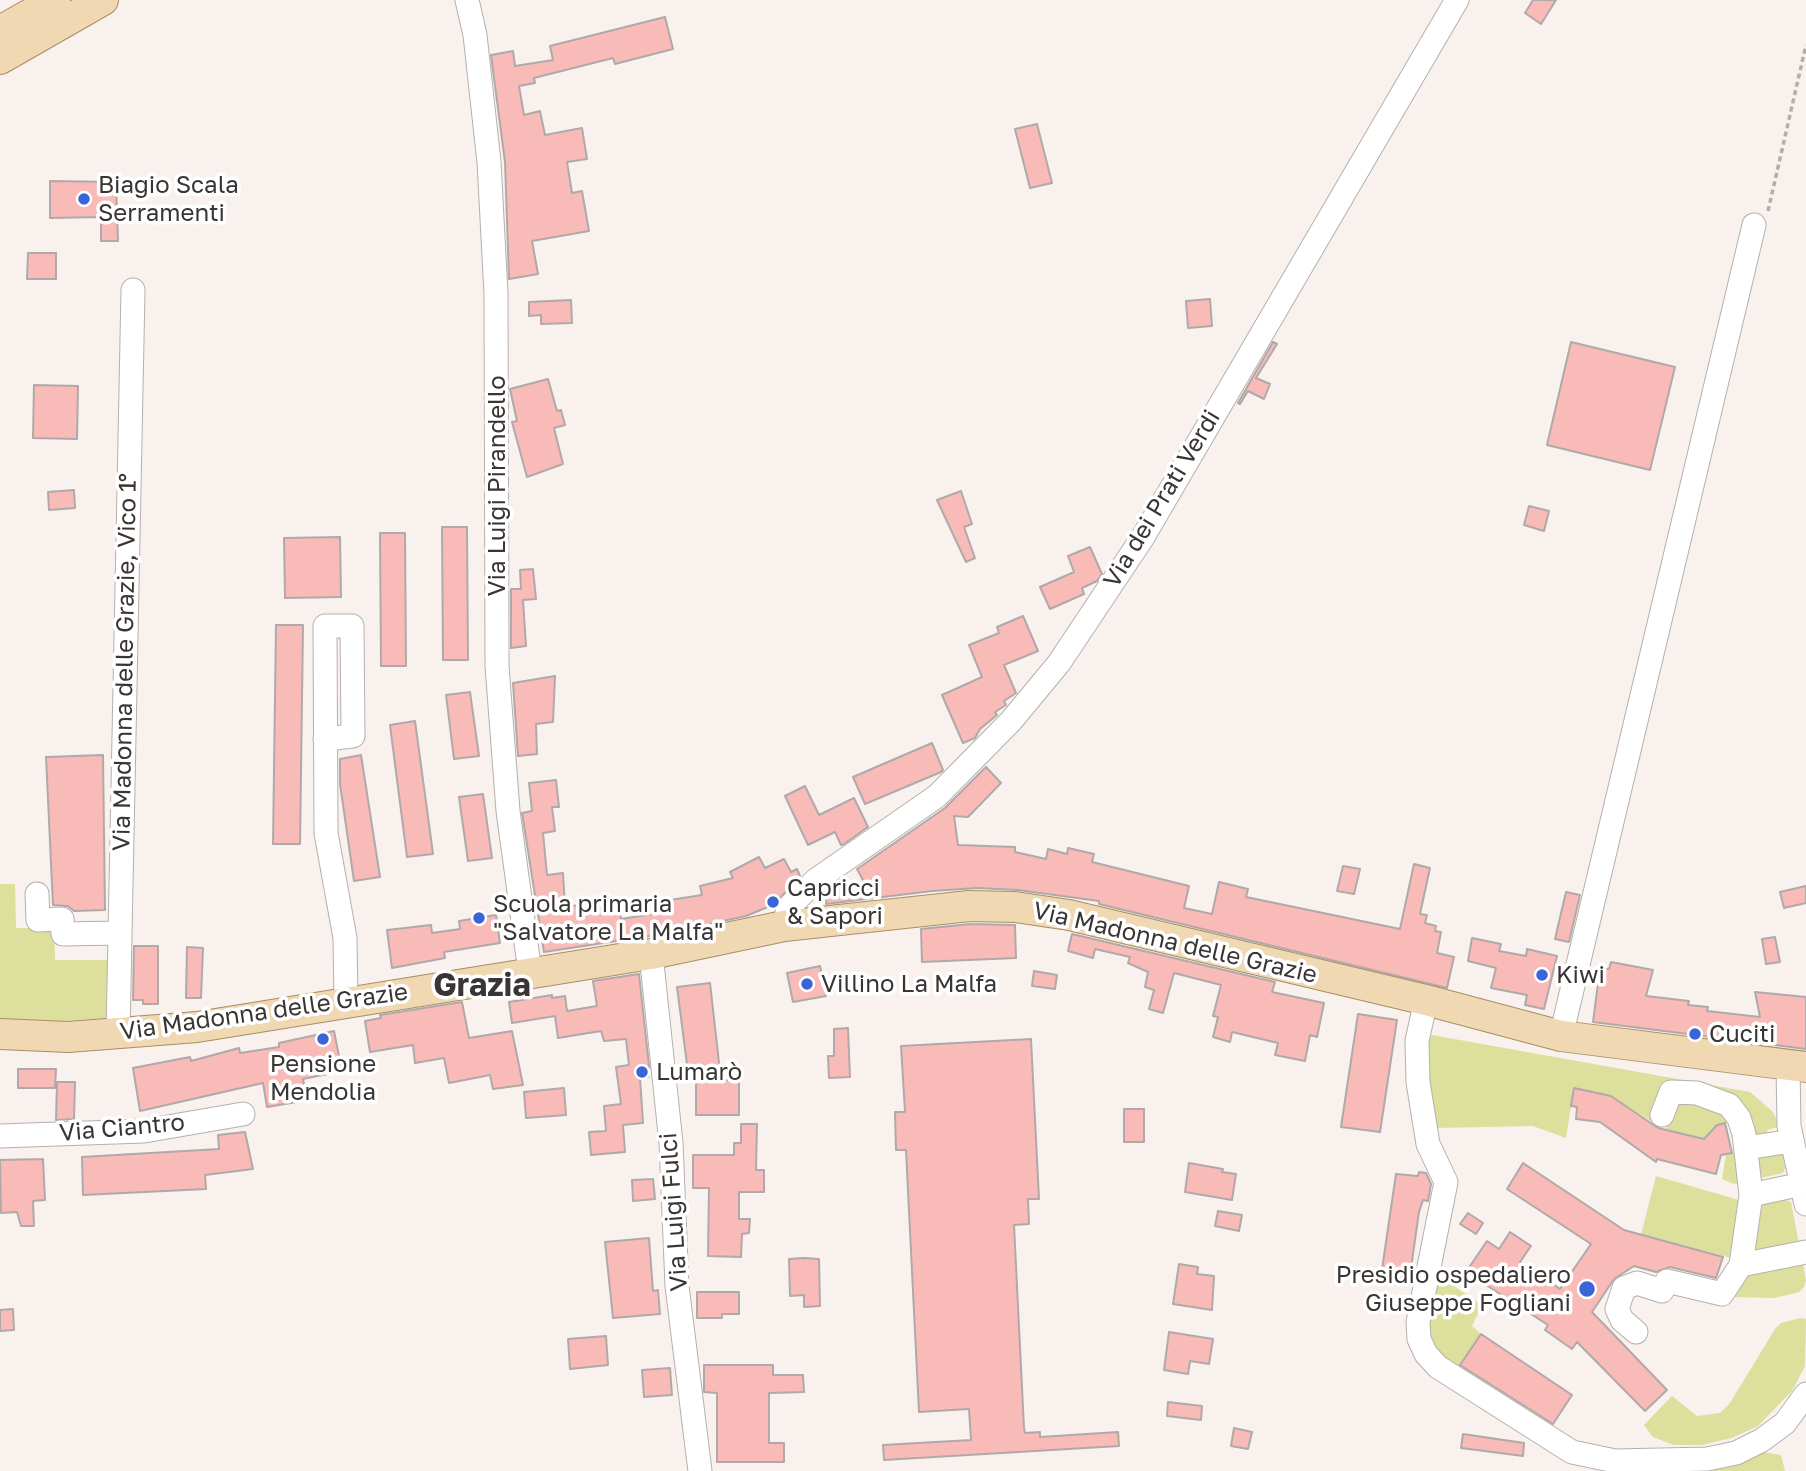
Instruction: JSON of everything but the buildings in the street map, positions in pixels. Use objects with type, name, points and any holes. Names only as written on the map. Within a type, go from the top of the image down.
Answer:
[{"type":"main road","points":[[0,31],[55,0]]},
{"type":"main road","points":[[0,59],[103,0]]},
{"type":"main road","name":"Via Madonna delle Grazie","points":[[0,1034],[68,1037],[197,1027],[651,954],[784,926],[923,909],[1014,907],[1069,915],[1426,1000],[1561,1036],[1797,1066]]},
{"type":"street","name":"Via Luigi Pirandello","points":[[467,0],[475,35],[489,162],[496,293],[497,666],[508,811],[530,972]]},
{"type":"street","name":"Via dei Prati Verdi","points":[[784,926],[788,908],[816,880],[937,796],[1011,721],[1059,663],[1143,537],[1457,0]]},
{"type":"street","points":[[1561,1036],[1754,225]]},
{"type":"street","name":"Via Madonna delle Grazie, Vico 1°","points":[[118,1034],[133,290]]},
{"type":"street","points":[[326,739],[326,833],[345,938],[346,1002]]},
{"type":"street","points":[[37,894],[38,920],[62,919],[63,934],[120,933]]},
{"type":"street","name":"Via Luigi Fulci","points":[[651,954],[671,1143],[677,1286],[701,1471]]},
{"type":"street","points":[[1426,1000],[1417,1041],[1418,1082],[1428,1144],[1446,1182],[1418,1322],[1419,1339],[1426,1354],[1438,1367],[1572,1452],[1615,1461],[1707,1459],[1736,1453],[1762,1440],[1785,1423],[1806,1394]]},
{"type":"street","points":[[1751,1195],[1804,1194],[1789,1126],[1797,1066]]},
{"type":"street","points":[[1636,1332],[1619,1315],[1617,1302],[1620,1292],[1637,1283],[1662,1291],[1667,1281],[1722,1294],[1741,1265],[1751,1195],[1746,1148],[1739,1118],[1729,1105],[1717,1099],[1671,1092],[1662,1115]]},
{"type":"street","name":"Via Ciantro","points":[[0,1136],[144,1131],[243,1114]]},
{"type":"street","points":[[1746,1148],[1792,1140]]},
{"type":"street","points":[[1741,1265],[1806,1252]]},
{"type":"green space","points":[[0,884],[15,884],[16,928],[54,928],[55,960],[107,960],[107,1018],[51,1022],[0,1018]]},
{"type":"green space","points":[[1432,1035],[1750,1092],[1772,1111],[1781,1126],[1767,1130],[1770,1142],[1780,1139],[1785,1168],[1783,1173],[1734,1184],[1722,1179],[1726,1154],[1742,1151],[1735,1121],[1717,1125],[1704,1139],[1666,1129],[1671,1119],[1655,1112],[1651,1121],[1611,1096],[1574,1088],[1566,1138],[1533,1126],[1433,1128],[1427,1043]]},
{"type":"green space","points":[[1656,1176],[1739,1200],[1742,1207],[1735,1259],[1641,1234]]},
{"type":"green space","points":[[1785,1199],[1791,1202],[1806,1280],[1804,1287],[1799,1292],[1774,1298],[1731,1297],[1759,1208],[1763,1203]]},
{"type":"green space","points":[[1439,1276],[1482,1305],[1472,1326],[1481,1334],[1457,1370],[1433,1350],[1427,1327]]},
{"type":"green space","points":[[1806,1319],[1805,1366],[1792,1391],[1758,1426],[1732,1438],[1702,1445],[1673,1445],[1653,1437],[1644,1425],[1672,1396],[1697,1416],[1720,1413],[1730,1403],[1775,1329],[1781,1323]]},
{"type":"green space","points":[[1763,1452],[1781,1455],[1785,1471],[1710,1471],[1737,1465]]},
{"type":"place","name":"Biagio Scala Serramenti","points":[[84,199]]},
{"type":"place","name":"Capricci & Sapori","points":[[773,902]]},
{"type":"place","name":"Scuola primaria \"Salvatore La Malfa\"","points":[[479,918]]},
{"type":"place","name":"Kiwi","points":[[1542,975]]},
{"type":"place","name":"Villino La Malfa","points":[[807,984]]},
{"type":"place","name":"Cuciti","points":[[1695,1034]]},
{"type":"place","name":"Pensione Mendolia","points":[[323,1039]]},
{"type":"place","name":"Lumarò","points":[[642,1072]]},
{"type":"place","name":"Presidio ospedaliero Giuseppe Fogliani","points":[[1587,1289]]},
{"type":"district","name":"Grazia","points":[[482,986]]}]
